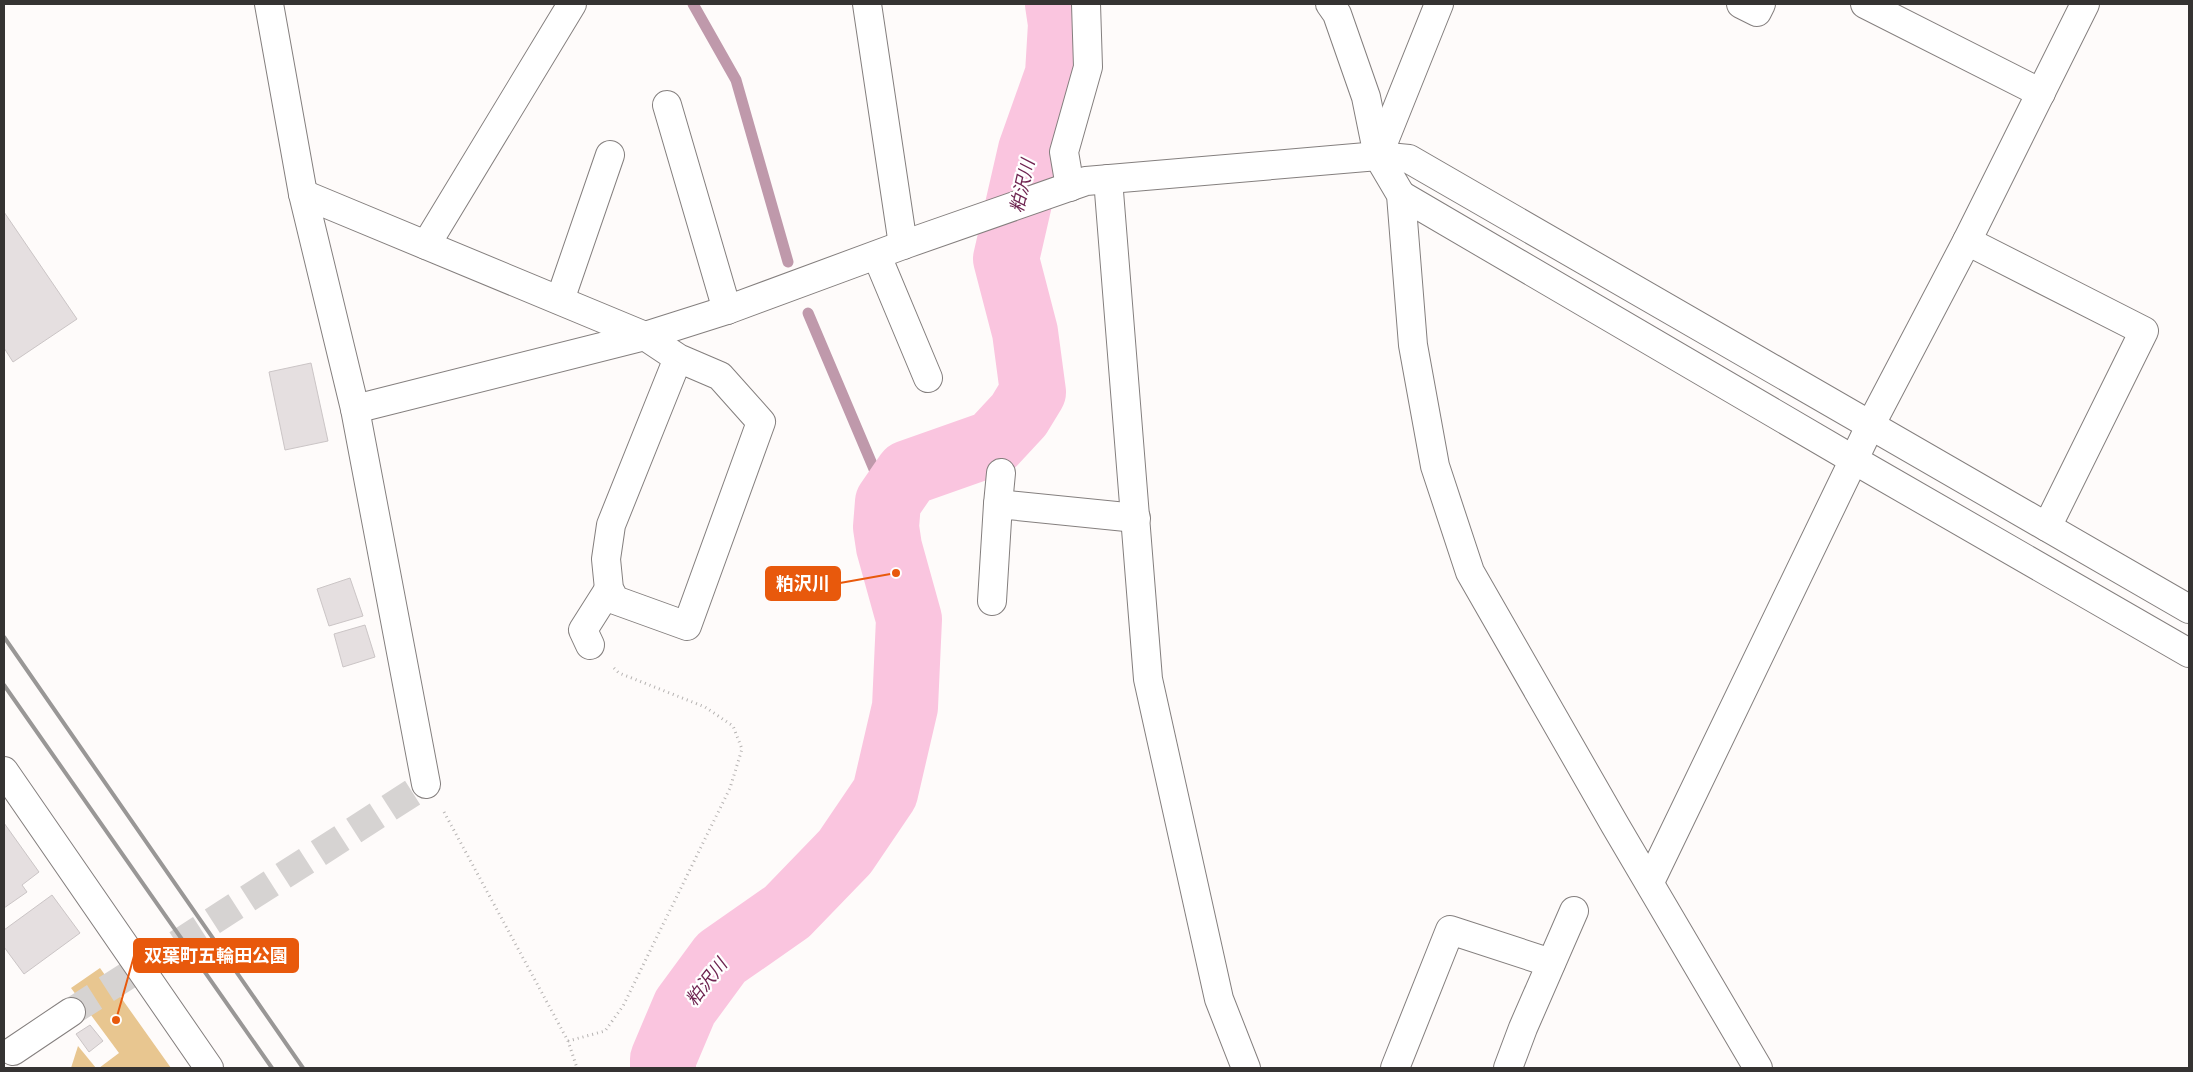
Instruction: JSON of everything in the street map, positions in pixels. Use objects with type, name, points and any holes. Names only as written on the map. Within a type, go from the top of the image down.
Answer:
[{"type":"street","points":[[269,4],[303,194],[355,409],[426,784]]},
{"type":"street","points":[[426,245],[572,4]]},
{"type":"street","points":[[868,4],[903,245]]},
{"type":"street","points":[[1070,187],[1064,152],[1088,67],[1086,4]]},
{"type":"street","points":[[1330,4],[1337,14],[1366,97],[1378,156],[1401,195],[1414,354],[1435,466],[1470,572],[1758,1068]]},
{"type":"street","points":[[1378,156],[1439,4]]},
{"type":"street","points":[[1741,4],[1757,12],[1761,4]]},
{"type":"street","points":[[1865,4],[2041,92]]},
{"type":"street","points":[[1650,882],[1870,426],[1967,241],[2085,4]]},
{"type":"street","points":[[667,105],[727,310]]},
{"type":"street","points":[[560,300],[610,155]]},
{"type":"street","points":[[355,409],[645,336],[727,310],[903,245],[1086,181],[1378,156],[1409,159],[2189,609]]},
{"type":"street","points":[[1108,179],[1148,679],[1219,999],[1246,1068]]},
{"type":"street","points":[[303,194],[645,336],[678,358],[720,376],[761,422],[687,626],[615,600],[609,589],[606,559],[611,525],[678,358]]},
{"type":"street","points":[[1401,195],[2189,653]]},
{"type":"street","points":[[1967,241],[2144,332],[2047,527]]},
{"type":"street","points":[[877,256],[928,378]]},
{"type":"street","points":[[992,601],[1001,474]]},
{"type":"street","points":[[998,504],[1136,518]]},
{"type":"street","points":[[590,645],[583,630],[609,589]]},
{"type":"street","points":[[4,771],[209,1068]]},
{"type":"street","points":[[1508,1068],[1574,911]]},
{"type":"street","points":[[1395,1068],[1450,930],[1551,963]]},
{"type":"street","points":[[14,1051],[71,1012]]},
{"type":"path","points":[[568,1041],[605,1031],[623,1006],[730,788],[742,749],[733,726],[705,707],[619,673],[590,645]]},
{"type":"path","points":[[426,784],[442,808],[568,1041],[577,1068]]},
{"type":"shaded area","points":[[100,968],[171,1068],[99,1068],[119,1053],[71,988]]},
{"type":"shaded area","points":[[78,1046],[96,1068],[71,1068]]},
{"type":"building","points":[[4,212],[77,319],[13,362],[4,348]]},
{"type":"building","points":[[311,363],[328,441],[285,450],[269,372]]},
{"type":"building","points":[[350,578],[363,616],[329,626],[317,589]]},
{"type":"building","points":[[365,625],[375,657],[343,667],[334,634]]},
{"type":"building","points":[[4,823],[39,872],[22,885],[27,892],[4,908]]},
{"type":"building","points":[[52,895],[80,933],[24,974],[4,947],[4,930]]},
{"type":"building","points":[[90,1025],[103,1041],[89,1052],[76,1034]]},
{"type":"waterway","points":[[693,4],[736,80],[788,262]]},
{"type":"waterway","name":"粕沢川","points":[[663,1068],[663,1059],[685,1007],[721,958],[787,912],[845,852],[885,793],[905,707],[909,619],[889,547],[886,527],[888,502],[908,473],[993,443],[1019,415],[1033,392],[1025,332],[1006,259],[1031,150],[1058,74],[1061,24],[1058,4]]},
{"type":"waterway","points":[[808,313],[888,502]]},
{"type":"tunnel","points":[[71,1012],[426,784]]},
{"type":"railway","points":[[4,637],[303,1068]]},
{"type":"railway","points":[[4,685],[272,1068]]},
{"type":"place","name":"粕沢川","points":[[896,573]]},
{"type":"place","name":"双葉町五輪田公園","points":[[116,1020]]}]
